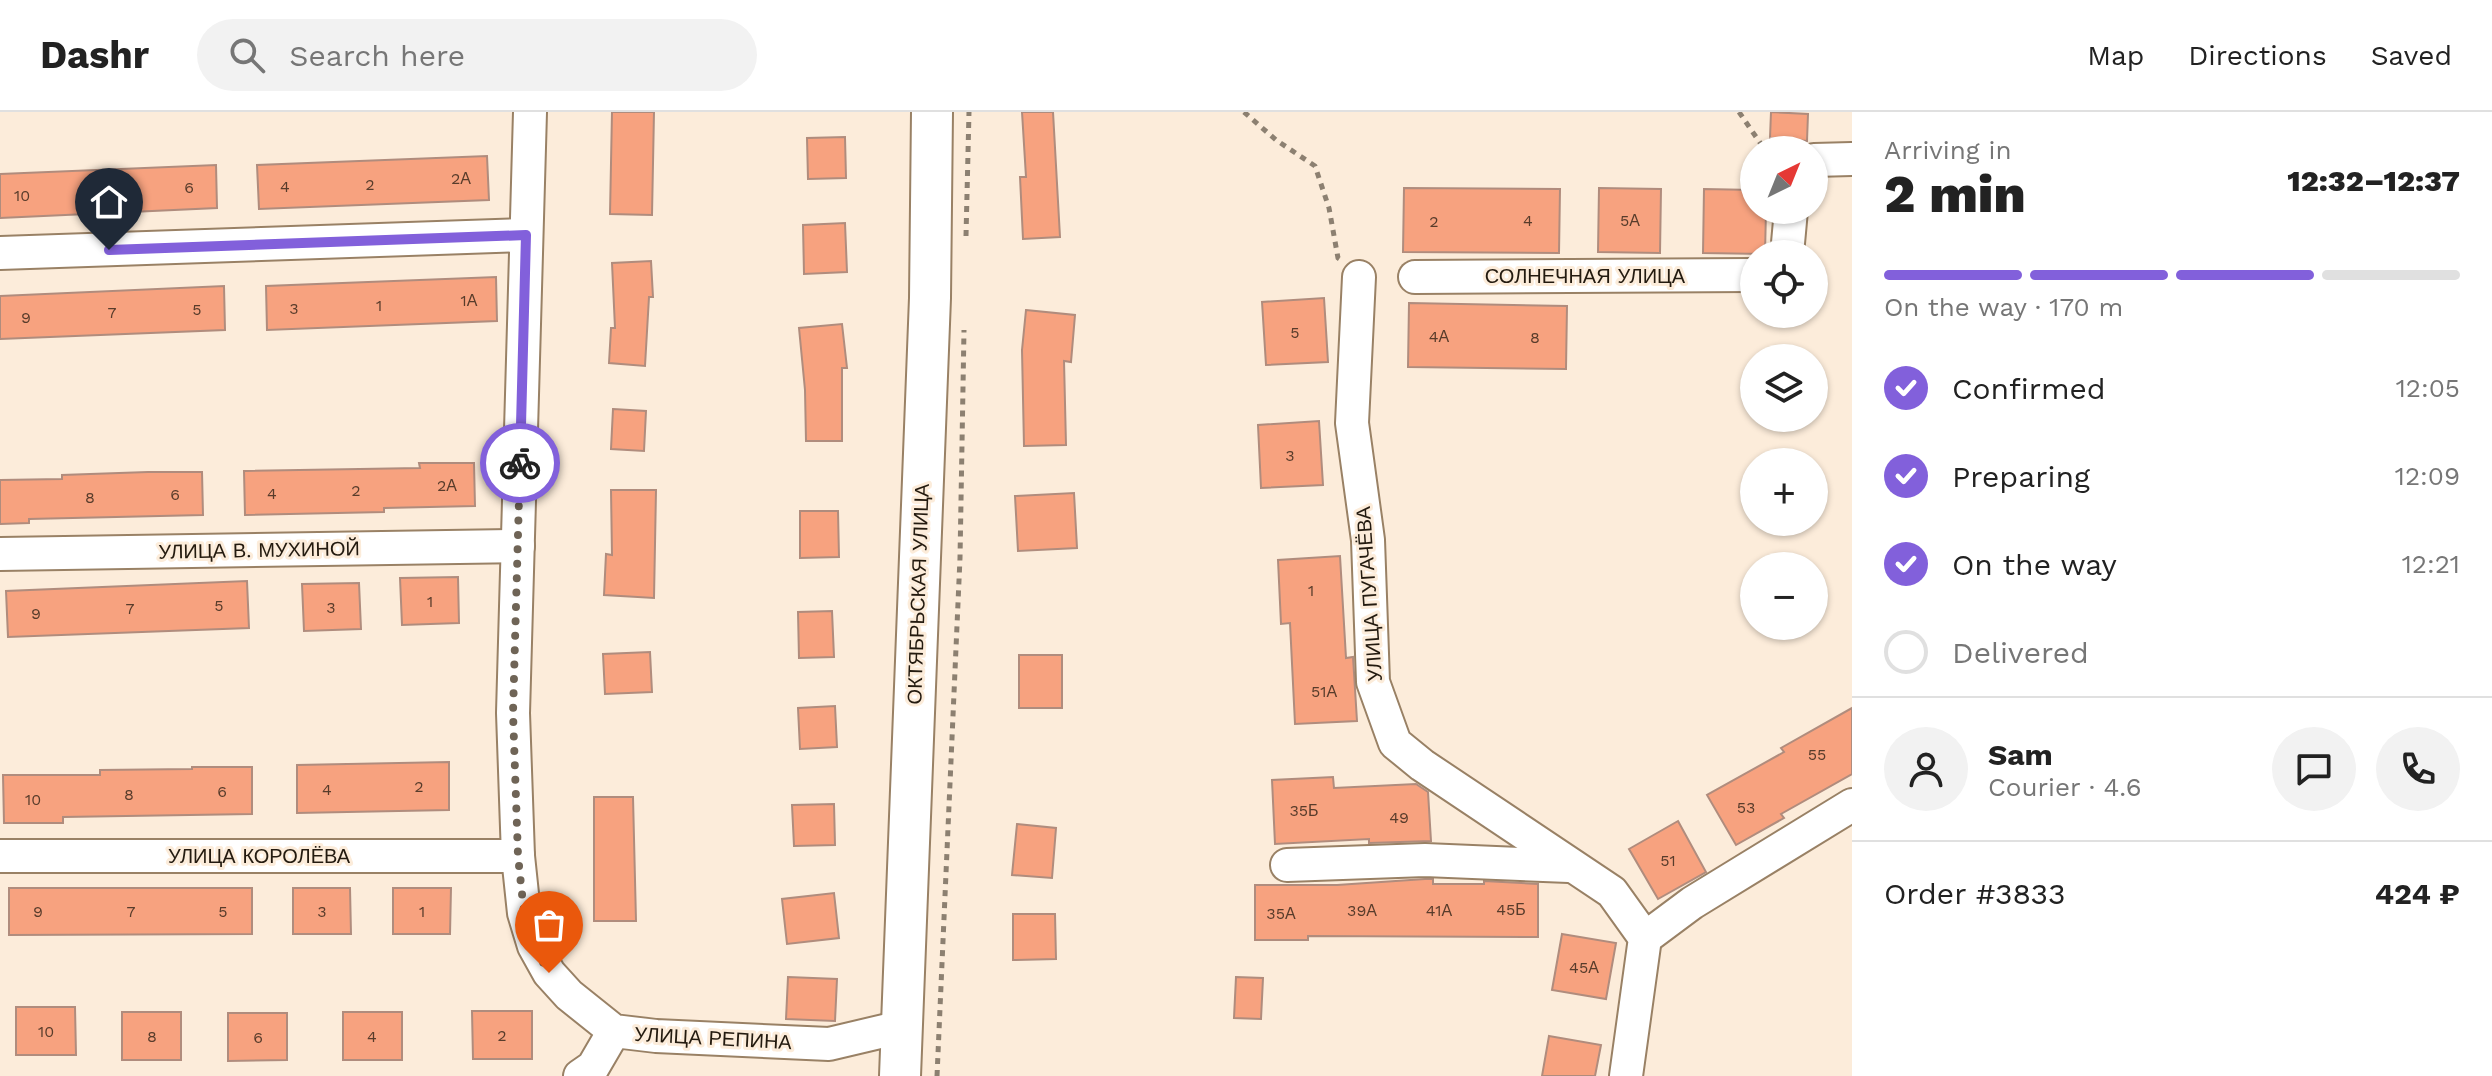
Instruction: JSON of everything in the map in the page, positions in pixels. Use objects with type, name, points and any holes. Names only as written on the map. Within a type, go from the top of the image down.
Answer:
[{"type":"main road","name":"ОКТЯБРЬСКАЯ УЛИЦА","points":[[900,1076],[930,298],[932,112]]},
{"type":"street","name":"УЛИЦА РЕПИНА","points":[[530,112],[513,713],[518,856],[524,913],[534,946],[549,973],[569,995],[614,1031],[656,1036],[829,1044],[901,1027]]},
{"type":"street","points":[[1828,161],[1852,159]]},
{"type":"street","points":[[0,253],[526,235]]},
{"type":"street","name":"СОЛНЕЧНАЯ УЛИЦА","points":[[1415,277],[1740,275]]},
{"type":"street","name":"УЛИЦА ПУГАЧЁВА","points":[[1359,277],[1352,423],[1368,540],[1373,682],[1395,743],[1569,866],[1612,892],[1645,938]]},
{"type":"street","name":"УЛИЦА В. МУХИНОЙ","points":[[0,554],[518,546]]},
{"type":"street","points":[[1626,1076],[1645,938],[1692,903],[1852,805]]},
{"type":"street","name":"УЛИЦА КОРОЛЁВА","points":[[0,856],[518,856]]},
{"type":"street","name":"УЛИЦА ПУГАЧЁВА","points":[[1287,865],[1425,860],[1569,866]]},
{"type":"street","points":[[580,1076],[593,1067],[614,1031]]},
{"type":"path","points":[[966,240],[969,112]]},
{"type":"path","points":[[1244,112],[1276,140],[1315,166],[1329,208],[1338,258],[1359,277]]},
{"type":"path","points":[[1739,112],[1755,136]]},
{"type":"path","points":[[937,1076],[960,558],[964,319]]},
{"type":"building","points":[[612,112],[654,112],[652,215],[610,214]]},
{"type":"building","points":[[1022,112],[1053,112],[1060,237],[1023,239],[1020,177],[1026,177]]},
{"type":"building","points":[[1771,112],[1808,114],[1807,136],[1770,136]]},
{"type":"building","points":[[845,137],[846,178],[808,179],[807,138]]},
{"type":"building","points":[[487,156],[489,200],[259,209],[257,165]]},
{"type":"building","points":[[216,165],[217,208],[0,218],[0,174]]},
{"type":"building","points":[[1404,188],[1560,189],[1559,253],[1403,252]]},
{"type":"building","points":[[1599,188],[1661,189],[1660,253],[1598,252]]},
{"type":"building","points":[[1704,189],[1740,190],[1740,224],[1766,224],[1765,240],[1740,240],[1740,254],[1703,253]]},
{"type":"building","points":[[845,223],[847,272],[804,274],[803,225]]},
{"type":"building","points":[[651,261],[653,297],[649,297],[645,366],[609,363],[611,328],[615,328],[612,263]]},
{"type":"building","points":[[496,277],[497,321],[267,330],[266,286]]},
{"type":"building","points":[[224,286],[225,330],[0,339],[0,296]]},
{"type":"building","points":[[1324,298],[1328,362],[1266,365],[1262,302]]},
{"type":"building","points":[[1409,303],[1567,306],[1566,369],[1408,367]]},
{"type":"building","points":[[1026,310],[1075,315],[1071,362],[1064,361],[1066,445],[1024,446],[1022,350]]},
{"type":"building","points":[[842,324],[847,368],[842,368],[842,441],[806,441],[799,328]]},
{"type":"building","points":[[613,409],[646,411],[644,451],[611,449]]},
{"type":"building","points":[[1319,421],[1323,485],[1261,488],[1258,425]]},
{"type":"building","points":[[419,463],[474,463],[475,506],[384,508],[384,512],[245,515],[244,471],[420,468]]},
{"type":"building","points":[[202,472],[203,515],[29,519],[29,523],[0,524],[0,480]]},
{"type":"building","points":[[611,490],[656,490],[654,598],[604,595],[606,554],[612,555]]},
{"type":"building","points":[[1074,493],[1077,548],[1018,551],[1015,496]]},
{"type":"building","points":[[800,511],[838,511],[839,557],[800,558]]},
{"type":"building","points":[[1340,556],[1346,658],[1353,657],[1357,721],[1295,724],[1290,623],[1281,624],[1278,560]]},
{"type":"building","points":[[458,577],[459,623],[402,625],[400,578]]},
{"type":"building","points":[[247,581],[249,628],[8,637],[6,591]]},
{"type":"building","points":[[359,583],[361,629],[304,631],[302,584]]},
{"type":"building","points":[[832,611],[834,657],[799,658],[798,612]]},
{"type":"building","points":[[650,652],[652,692],[605,694],[603,654]]},
{"type":"building","points":[[1019,655],[1062,655],[1062,708],[1019,708]]},
{"type":"building","points":[[835,706],[837,747],[800,749],[798,708]]},
{"type":"building","points":[[1852,708],[1852,774],[1781,814],[1784,818],[1736,845],[1707,795],[1784,752],[1781,748]]},
{"type":"building","points":[[449,762],[449,810],[297,813],[297,765]]},
{"type":"building","points":[[252,767],[252,814],[63,817],[63,823],[4,823],[3,775],[100,775],[100,770]]},
{"type":"building","points":[[1333,777],[1334,788],[1416,784],[1428,792],[1431,841],[1369,843],[1369,839],[1275,844],[1272,780]]},
{"type":"building","points":[[594,797],[633,797],[636,921],[594,921]]},
{"type":"building","points":[[834,804],[835,845],[794,846],[792,805]]},
{"type":"building","points":[[1678,821],[1706,872],[1658,899],[1629,849]]},
{"type":"building","points":[[1017,824],[1056,828],[1052,878],[1012,875]]},
{"type":"building","points":[[1433,879],[1433,884],[1484,884],[1484,881],[1538,884],[1538,937],[1308,936],[1308,940],[1255,940],[1255,885],[1337,885]]},
{"type":"building","points":[[9,888],[252,888],[252,934],[9,935]]},
{"type":"building","points":[[293,888],[350,888],[351,934],[293,934]]},
{"type":"building","points":[[393,888],[451,888],[450,934],[393,934]]},
{"type":"building","points":[[834,893],[839,938],[787,944],[782,899]]},
{"type":"building","points":[[1013,914],[1055,914],[1056,959],[1013,960]]},
{"type":"building","points":[[1562,934],[1616,943],[1606,999],[1552,990]]},
{"type":"building","points":[[788,977],[837,979],[835,1021],[786,1019]]},
{"type":"building","points":[[1236,977],[1263,978],[1261,1019],[1234,1018]]},
{"type":"building","points":[[16,1007],[75,1007],[76,1055],[16,1055]]},
{"type":"building","points":[[472,1011],[532,1011],[532,1059],[473,1059]]},
{"type":"building","points":[[122,1012],[181,1012],[181,1060],[122,1060]]},
{"type":"building","points":[[343,1012],[402,1012],[402,1060],[343,1060]]},
{"type":"building","points":[[228,1013],[287,1013],[287,1060],[228,1061]]},
{"type":"building","points":[[1549,1036],[1601,1045],[1595,1076],[1542,1076]]},
{"type":"way so far","points":[[520,463],[513,713],[518,856],[524,913],[534,946],[549,973]]},
{"type":"route","points":[[109,250],[526,235],[520,463]]}]
